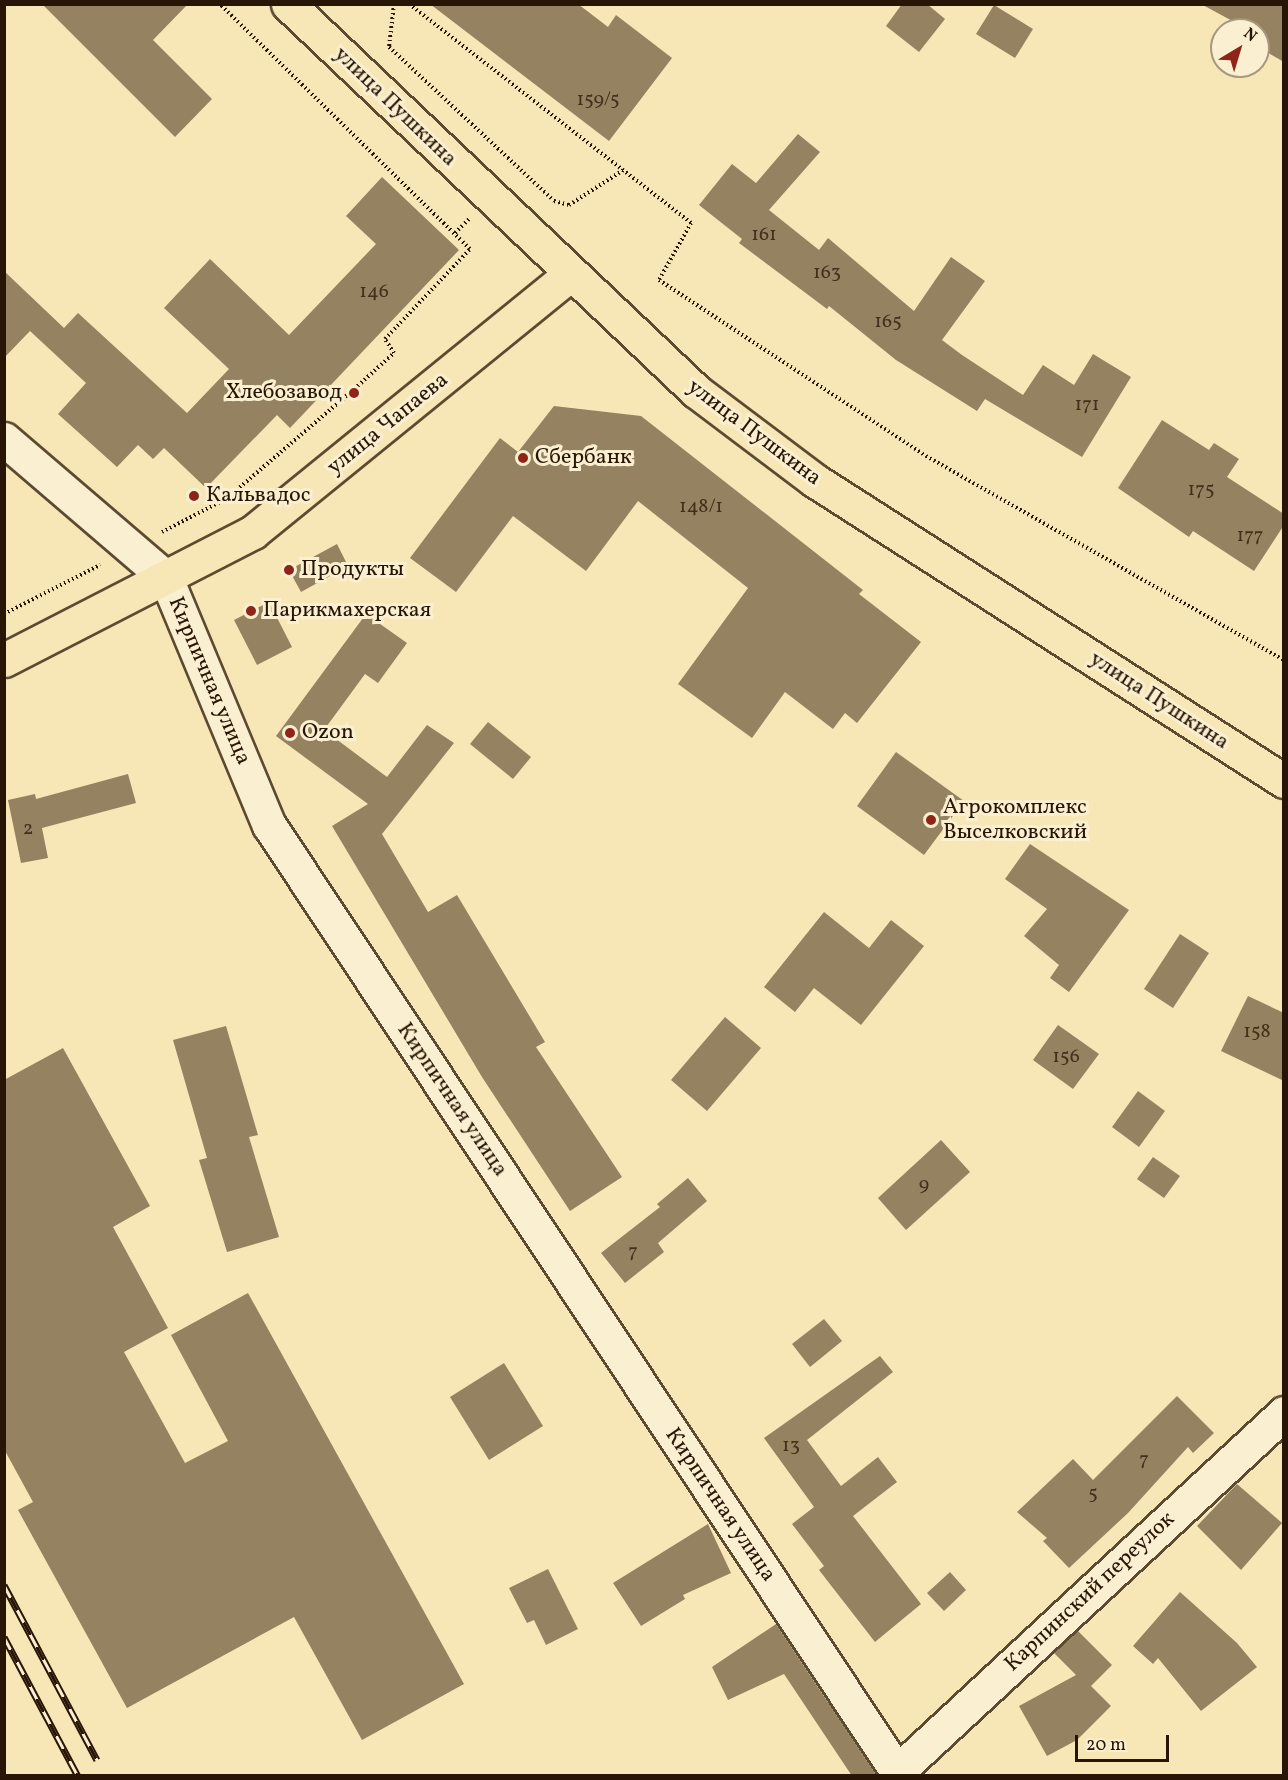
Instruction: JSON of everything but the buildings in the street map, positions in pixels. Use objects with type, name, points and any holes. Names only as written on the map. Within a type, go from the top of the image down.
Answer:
[{"type":"main road","name":"улица Пушкина","points":[[288,4],[570,274],[696,391],[814,480],[1284,781]]},
{"type":"main road","name":"улица Чапаева","points":[[4,660],[253,532],[570,274]]},
{"type":"street","name":"Кирпичная улица","points":[[4,439],[166,578],[269,825],[898,1774]]},
{"type":"street","name":"Карпинский переулок","points":[[898,1774],[1284,1413]]},
{"type":"path","points":[[4,614],[226,499],[394,352],[385,339],[470,249],[220,4]]},
{"type":"path","points":[[394,4],[389,47],[554,201],[569,205],[625,169]]},
{"type":"path","points":[[409,4],[625,169],[691,223],[659,280],[926,456],[1284,660]]},
{"type":"railway","points":[[4,1585],[97,1760]]},
{"type":"railway","points":[[4,1637],[78,1776]]},
{"type":"place","name":"Хлебозавод","points":[[354,393]]},
{"type":"place","name":"Сбербанк","points":[[523,458]]},
{"type":"place","name":"Кальвадос","points":[[194,496]]},
{"type":"place","name":"Продукты","points":[[289,570]]},
{"type":"place","name":"Парикмахерская","points":[[251,611]]},
{"type":"place","name":"Ozon","points":[[290,733]]},
{"type":"place","name":"Агрокомплекс Выселковский","points":[[931,820]]}]
